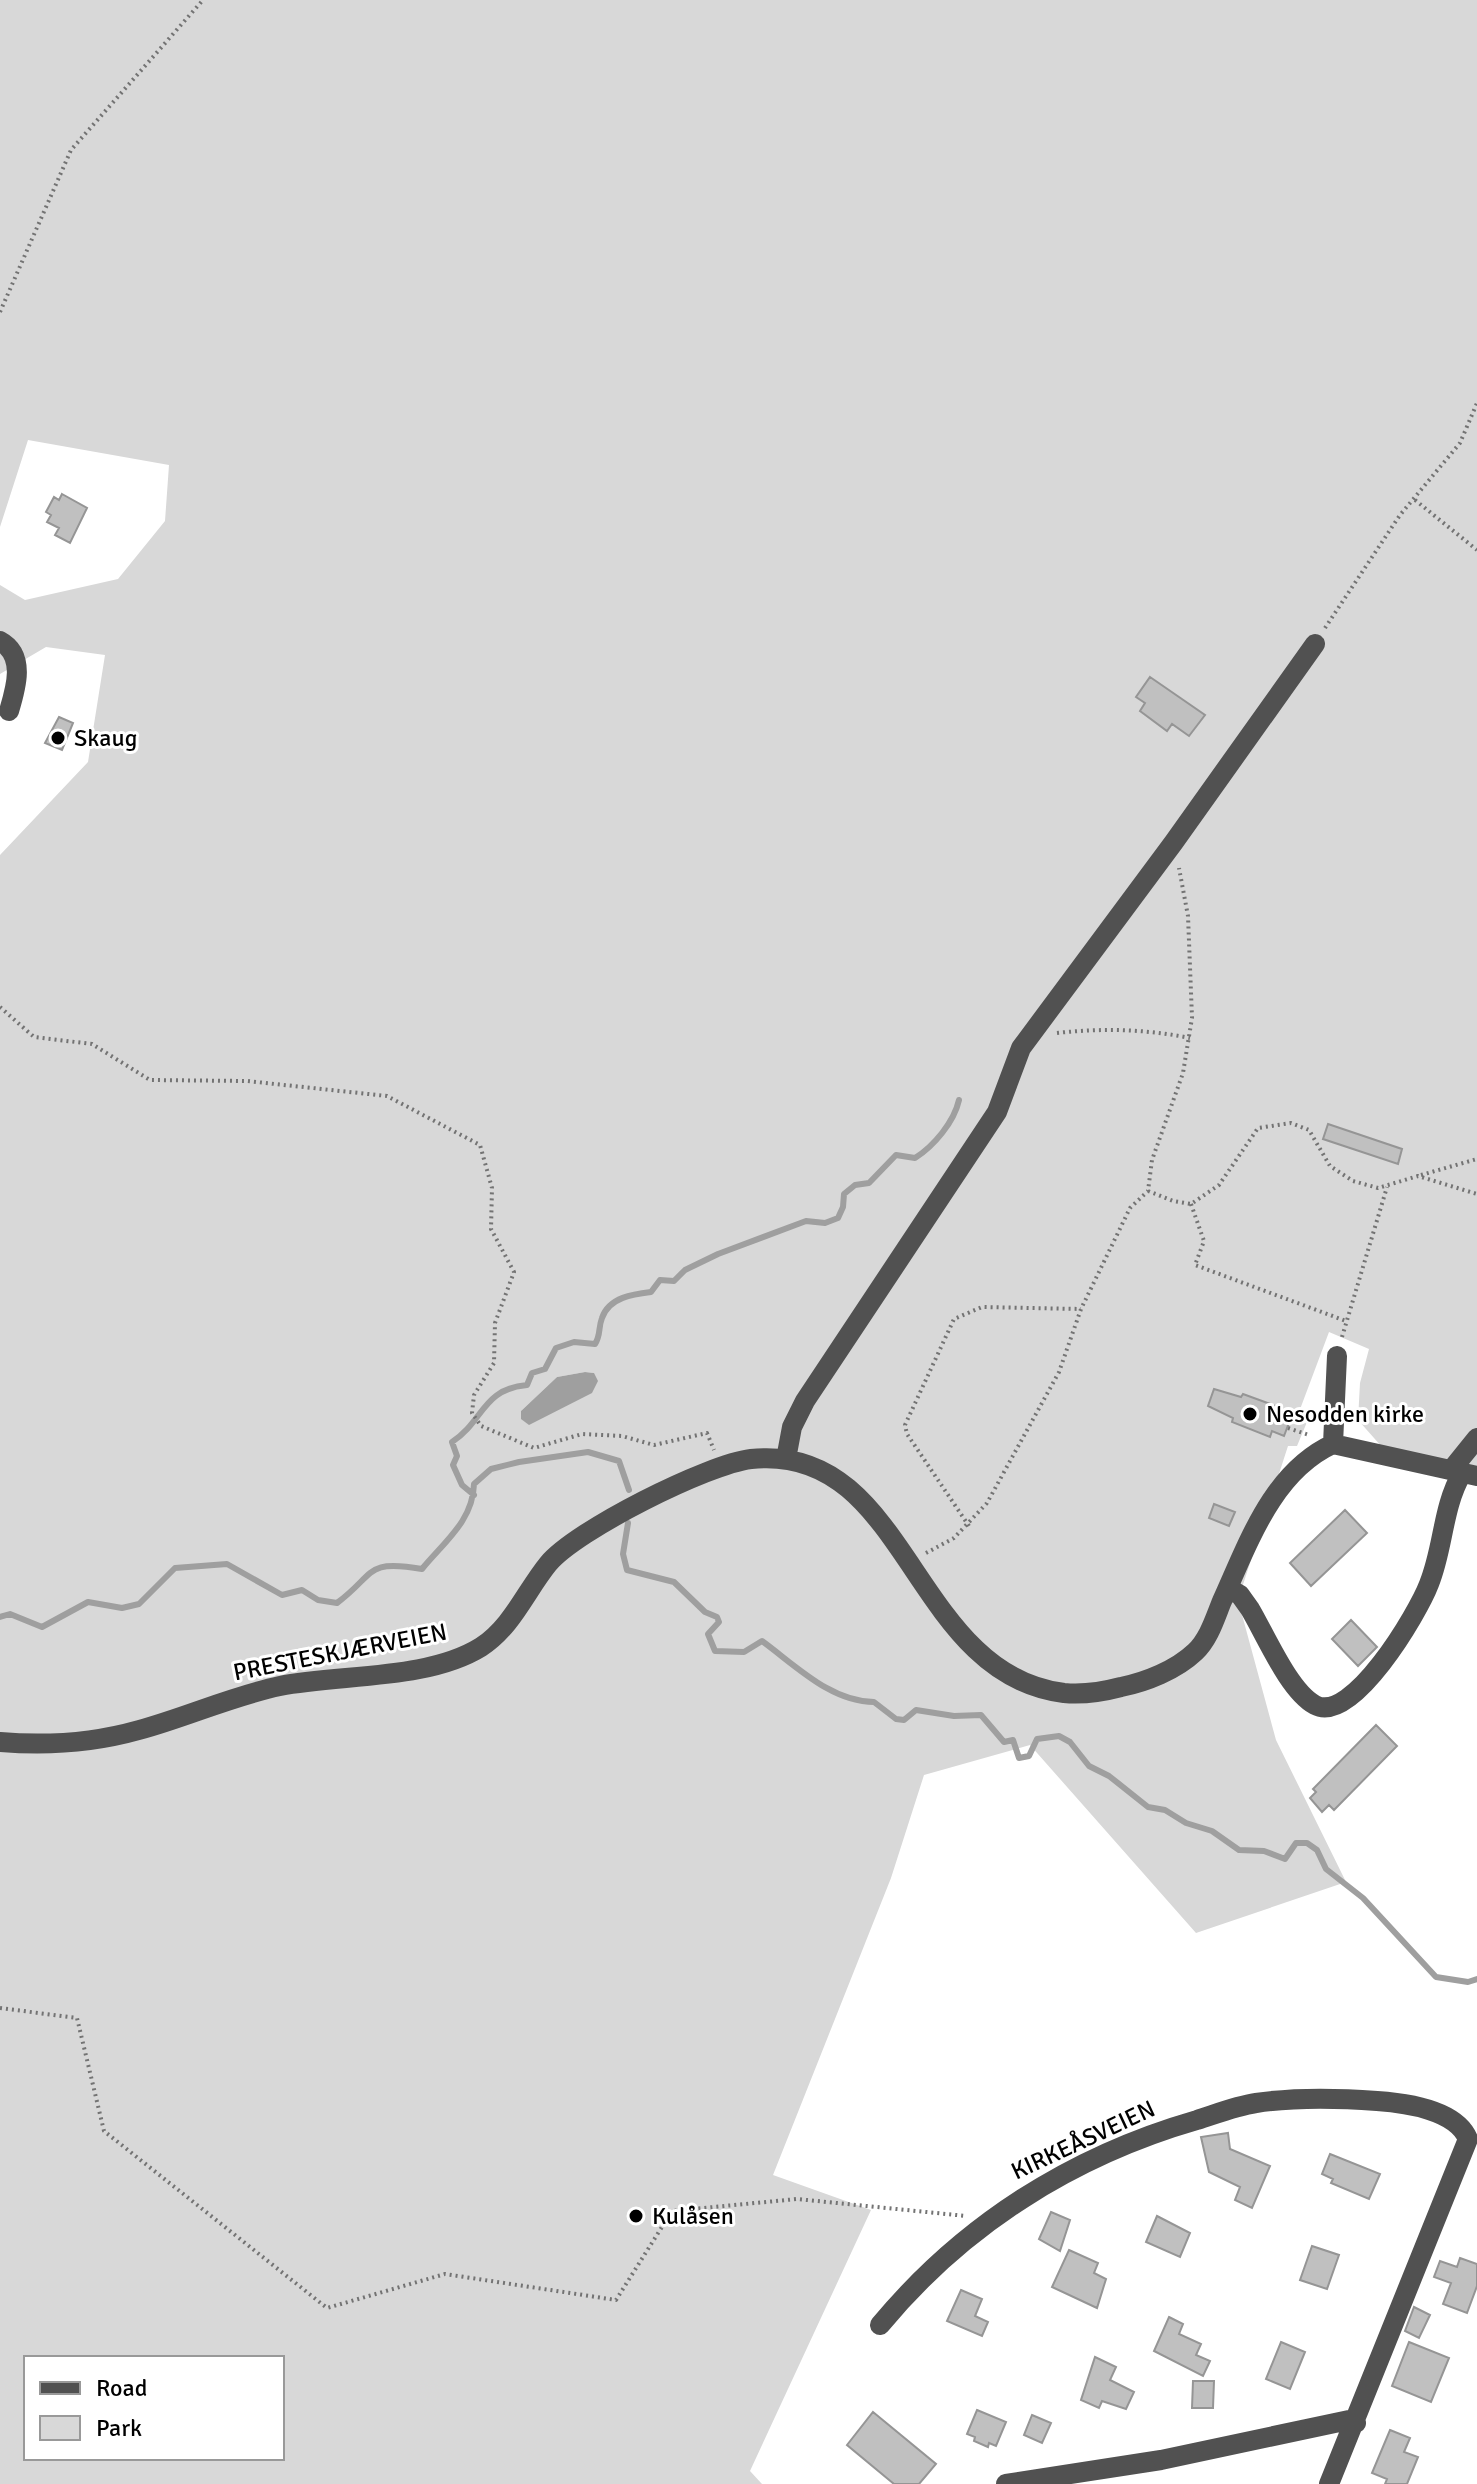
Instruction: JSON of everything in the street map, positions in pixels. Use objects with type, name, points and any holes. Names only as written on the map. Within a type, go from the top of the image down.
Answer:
[{"type":"street","points":[[0,641],[10,648],[16,663],[17,679],[9,711]]},
{"type":"street","points":[[786,1459],[792,1427],[805,1401],[997,1112],[1021,1048],[1174,842],[1315,644]]},
{"type":"street","points":[[1337,1356],[1333,1444],[1464,1473]]},
{"type":"street","points":[[1228,1588],[1240,1595],[1250,1609],[1306,1698],[1322,1708],[1336,1708],[1353,1696],[1372,1673],[1418,1608],[1438,1561],[1446,1512],[1477,1438]]},
{"type":"street","name":"PRESTESKJÆRVEIEN","points":[[0,1742],[58,1744],[114,1737],[267,1689],[421,1668],[466,1655],[496,1636],[547,1565],[576,1538],[601,1521],[722,1467],[753,1459],[786,1459],[832,1474],[849,1486],[942,1612],[997,1669],[1037,1687],[1065,1693],[1094,1694],[1140,1683],[1194,1653],[1208,1634],[1247,1541],[1282,1486],[1314,1453],[1333,1444]]},
{"type":"street","name":"KIRKEÅSVEIEN","points":[[880,2325],[913,2286],[992,2218],[1031,2192],[1112,2150],[1164,2129],[1253,2103],[1291,2099],[1400,2102],[1446,2116],[1468,2139],[1329,2484]]},
{"type":"street","points":[[1006,2484],[1161,2460],[1349,2420],[1356,2423]]},
{"type":"path","points":[[0,312],[71,150],[203,0]]},
{"type":"path","points":[[1315,644],[1400,515],[1460,443],[1477,403]]},
{"type":"path","points":[[1415,500],[1477,550]]},
{"type":"path","points":[[908,1563],[954,1538],[969,1526],[987,1503],[1059,1372],[1081,1309],[1130,1208],[1148,1191],[1152,1160],[1183,1073],[1190,1038],[1192,994],[1188,916],[1174,842]]},
{"type":"path","points":[[0,1007],[34,1037],[92,1044],[150,1080],[247,1081],[387,1096],[480,1145],[492,1188],[491,1229],[514,1272],[495,1323],[494,1363],[474,1395],[472,1413],[481,1426],[534,1448],[582,1434],[622,1436],[654,1445],[707,1433],[722,1467]]},
{"type":"path","points":[[1031,1035],[1097,1029],[1159,1032],[1190,1038]]},
{"type":"path","points":[[1148,1191],[1191,1204],[1219,1185],[1247,1140],[1264,1125],[1291,1123],[1309,1130],[1330,1166],[1338,1173],[1366,1185],[1387,1187],[1477,1159]]},
{"type":"path","points":[[1418,1176],[1477,1194]]},
{"type":"path","points":[[1337,1356],[1387,1187]]},
{"type":"path","points":[[1191,1204],[1204,1241],[1195,1265],[1346,1321]]},
{"type":"path","points":[[969,1526],[907,1434],[905,1425],[938,1348],[954,1319],[982,1307],[1081,1309]]},
{"type":"path","points":[[0,2008],[77,2018],[104,2131],[327,2308],[445,2274],[616,2300],[672,2211],[797,2199],[992,2218]]},
{"type":"green space","points":[[0,0],[1477,0],[1477,1466],[1382,1447],[1358,1420],[1360,1383],[1369,1349],[1329,1332],[1299,1412],[1307,1422],[1297,1446],[1288,1446],[1238,1600],[1276,1740],[1346,1882],[1196,1933],[1030,1745],[924,1775],[891,1878],[773,2175],[871,2210],[750,2471],[762,2484],[0,2484],[0,855],[88,762],[105,655],[46,647],[0,674],[0,585],[25,600],[118,579],[165,521],[169,465],[28,440],[0,527]],"holes":[[[594,1373],[521,1411],[557,1377]]]},
{"type":"shaded area","points":[[594,1373],[598,1381],[592,1393],[529,1425],[521,1419],[521,1411],[557,1377]]},
{"type":"building","points":[[62,494],[87,508],[70,543],[55,535],[59,528],[47,522],[51,515],[46,512],[54,497],[59,500]]},
{"type":"building","points":[[1150,677],[1205,715],[1189,736],[1172,724],[1167,731],[1140,711],[1145,703],[1136,697]]},
{"type":"building","name":"Skaug","points":[[59,717],[73,723],[62,750],[45,743]]},
{"type":"building","points":[[1328,1124],[1402,1149],[1398,1164],[1323,1139]]},
{"type":"building","name":"Nesodden kirke","points":[[1214,1389],[1241,1397],[1243,1394],[1281,1408],[1278,1415],[1290,1420],[1284,1436],[1272,1431],[1270,1437],[1232,1422],[1233,1418],[1208,1406]]},
{"type":"building","points":[[1214,1504],[1235,1512],[1229,1526],[1209,1518]]},
{"type":"building","points":[[1345,1510],[1367,1533],[1311,1586],[1290,1563]]},
{"type":"building","points":[[1351,1620],[1377,1647],[1358,1666],[1332,1639]]},
{"type":"building","points":[[1376,1725],[1397,1746],[1334,1810],[1329,1805],[1322,1812],[1310,1798],[1316,1792],[1313,1789]]},
{"type":"building","points":[[1228,2133],[1230,2149],[1270,2166],[1252,2208],[1235,2200],[1240,2187],[1209,2172],[1201,2137]]},
{"type":"building","points":[[1330,2154],[1380,2174],[1369,2199],[1331,2183],[1333,2179],[1322,2174]]},
{"type":"building","points":[[1051,2212],[1070,2220],[1060,2251],[1039,2239]]},
{"type":"building","points":[[1157,2216],[1190,2233],[1180,2257],[1146,2242]]},
{"type":"building","points":[[1312,2246],[1339,2255],[1327,2289],[1300,2280]]},
{"type":"building","points":[[1069,2250],[1098,2263],[1094,2273],[1106,2279],[1097,2308],[1052,2287]]},
{"type":"building","points":[[1460,2258],[1477,2264],[1477,2286],[1467,2313],[1443,2304],[1451,2283],[1434,2277],[1440,2261],[1457,2267]]},
{"type":"building","points":[[961,2290],[982,2299],[975,2316],[988,2322],[982,2336],[947,2321]]},
{"type":"building","points":[[1414,2307],[1430,2315],[1419,2338],[1405,2331]]},
{"type":"building","points":[[1169,2317],[1183,2324],[1179,2334],[1201,2344],[1196,2355],[1210,2361],[1203,2376],[1154,2351]]},
{"type":"building","points":[[1281,2342],[1305,2352],[1290,2389],[1266,2379]]},
{"type":"building","points":[[1409,2342],[1449,2358],[1431,2402],[1392,2386]]},
{"type":"building","points":[[1095,2357],[1116,2367],[1110,2380],[1134,2392],[1126,2409],[1102,2401],[1099,2408],[1081,2400]]},
{"type":"building","points":[[1193,2381],[1214,2381],[1213,2408],[1192,2408]]},
{"type":"building","points":[[977,2410],[1006,2422],[996,2446],[989,2443],[988,2447],[967,2434]]},
{"type":"building","points":[[873,2412],[936,2464],[919,2484],[894,2484],[847,2445]]},
{"type":"building","points":[[1032,2415],[1051,2423],[1042,2443],[1024,2435]]},
{"type":"building","points":[[1390,2430],[1410,2438],[1404,2452],[1418,2457],[1407,2484],[1385,2484],[1387,2479],[1372,2473]]},
{"type":"waterway","points":[[474,1495],[462,1485],[453,1465],[457,1456],[452,1442],[463,1434],[492,1399],[512,1388],[527,1385],[532,1373],[545,1369],[556,1348],[574,1342],[595,1344],[605,1311],[616,1301],[651,1292],[660,1280],[674,1281],[685,1270],[718,1254],[806,1221],[825,1223],[838,1218],[844,1194],[855,1185],[869,1183],[896,1155],[915,1158],[922,1153],[948,1125],[959,1100]]},
{"type":"waterway","points":[[0,1617],[10,1614],[42,1627],[88,1602],[122,1608],[139,1604],[175,1568],[227,1564],[282,1595],[302,1590],[318,1600],[337,1603],[372,1571],[390,1566],[422,1569],[463,1520],[469,1509],[474,1484],[491,1469],[588,1452],[619,1461],[629,1490]]},
{"type":"waterway","points":[[628,1523],[623,1554],[627,1570],[674,1582],[705,1612],[717,1617],[719,1622],[708,1634],[715,1651],[744,1652],[762,1641],[828,1689],[843,1696],[874,1702],[896,1719],[904,1720],[916,1710],[954,1716],[981,1715],[1004,1742],[1013,1740],[1019,1758],[1029,1756],[1037,1739],[1059,1736],[1070,1742],[1089,1766],[1109,1776],[1148,1807],[1165,1810],[1186,1823],[1212,1831],[1239,1850],[1264,1851],[1285,1859],[1296,1843],[1307,1843],[1317,1850],[1326,1869],[1363,1898],[1436,1977],[1468,1982],[1477,1979]]},
{"type":"place","name":"Skaug","points":[[58,738]]},
{"type":"place","name":"Nesodden kirke","points":[[1250,1414]]},
{"type":"place","name":"Kulåsen","points":[[636,2216]]}]
